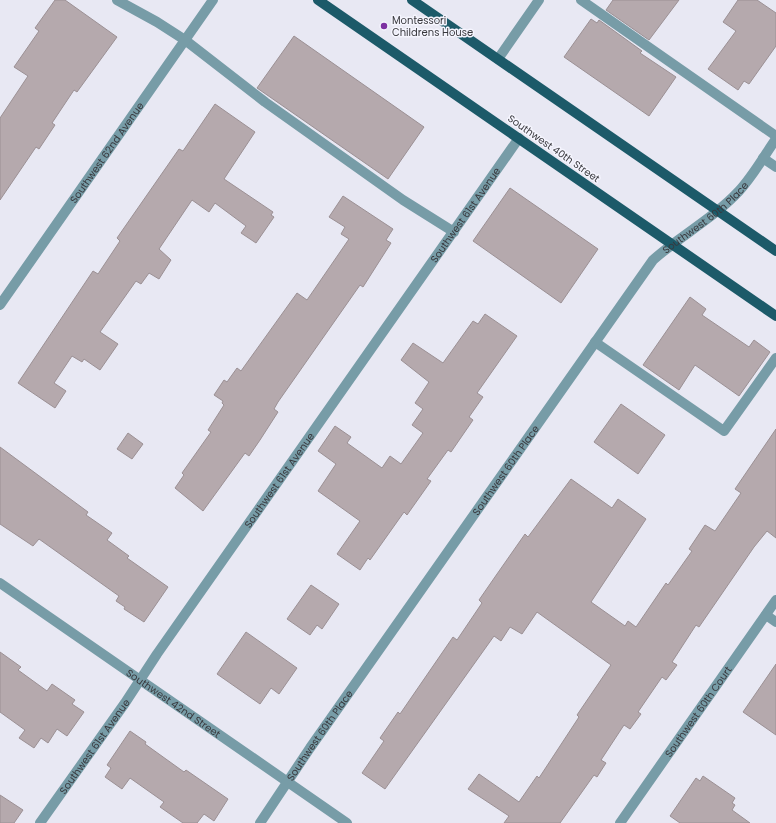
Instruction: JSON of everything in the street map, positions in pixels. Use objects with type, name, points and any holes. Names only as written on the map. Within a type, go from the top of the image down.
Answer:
[{"type":"main road","name":"Southwest 40th Street","points":[[318,0],[776,316]]},
{"type":"main road","points":[[412,0],[776,251]]},
{"type":"street","points":[[117,0],[157,22],[185,40],[265,102],[403,200],[454,232]]},
{"type":"street","name":"Southwest 62nd Avenue","points":[[0,305],[213,0]]},
{"type":"street","points":[[498,59],[539,0]]},
{"type":"street","points":[[582,0],[776,138]]},
{"type":"street","name":"Southwest 61st Avenue","points":[[40,823],[519,138]]},
{"type":"street","name":"Southwest 60th Place","points":[[260,823],[287,782],[653,260],[671,244],[718,211],[739,191],[776,138]]},
{"type":"street","points":[[763,158],[776,167]]},
{"type":"street","points":[[595,342],[724,431],[776,358]]},
{"type":"street","name":"Southwest 42nd Street","points":[[0,583],[347,823]]},
{"type":"street","name":"Southwest 60th Court","points":[[620,823],[776,600]]},
{"type":"street","points":[[766,615],[776,622]]},
{"type":"building","points":[[55,0],[65,0],[117,37],[77,92],[74,90],[52,123],[55,125],[39,149],[36,147],[0,200],[0,118],[28,76],[14,67],[39,31],[35,28]]},
{"type":"building","points":[[613,0],[679,0],[649,40],[606,10]]},
{"type":"building","points":[[738,0],[757,0],[776,13],[776,46],[749,84],[744,81],[738,90],[708,69],[736,31],[723,22]]},
{"type":"building","points":[[591,19],[597,23],[599,20],[642,51],[640,53],[676,77],[649,116],[564,57]]},
{"type":"building","points":[[294,36],[424,127],[388,179],[257,88]]},
{"type":"building","points":[[215,104],[255,132],[224,179],[273,212],[271,215],[274,217],[256,243],[241,233],[246,226],[215,203],[209,212],[192,200],[159,249],[171,260],[159,279],[149,273],[141,284],[136,281],[100,332],[118,344],[100,370],[84,359],[82,362],[72,356],[54,383],[66,391],[55,408],[18,383],[93,271],[98,274],[120,241],[117,238],[179,149],[183,151]]},
{"type":"building","points":[[510,188],[598,249],[561,303],[473,241]]},
{"type":"building","points":[[343,196],[393,229],[386,240],[391,243],[363,287],[360,285],[278,402],[274,409],[278,412],[249,456],[245,453],[203,511],[175,488],[184,475],[182,473],[211,432],[208,430],[224,405],[222,403],[223,401],[214,395],[224,380],[227,382],[237,368],[241,371],[297,293],[307,300],[349,239],[341,234],[345,227],[329,217]]},
{"type":"building","points":[[690,297],[706,309],[702,315],[749,347],[754,340],[770,352],[739,396],[695,365],[679,390],[643,365]]},
{"type":"building","points":[[485,314],[517,336],[477,393],[483,397],[469,417],[473,420],[451,452],[448,450],[427,479],[431,481],[407,515],[404,512],[370,560],[368,558],[360,570],[337,554],[360,521],[318,491],[336,464],[318,451],[335,426],[351,437],[347,443],[382,468],[390,456],[401,464],[423,433],[412,425],[423,409],[415,403],[429,382],[401,360],[413,343],[443,363],[473,321],[478,324]]},
{"type":"building","points":[[621,404],[665,435],[638,474],[594,442]]},
{"type":"building","points":[[776,429],[776,538],[767,531],[754,547],[699,627],[696,625],[672,662],[677,665],[666,680],[662,677],[638,712],[641,714],[630,729],[624,725],[601,760],[606,763],[597,777],[594,775],[560,823],[504,823],[509,816],[468,789],[479,774],[519,802],[537,776],[539,778],[579,717],[577,715],[611,665],[537,612],[522,634],[510,627],[501,641],[494,636],[385,789],[362,773],[384,741],[380,738],[398,712],[400,714],[453,637],[457,640],[482,603],[479,600],[525,534],[528,537],[571,479],[612,508],[618,499],[646,519],[591,602],[625,626],[628,621],[636,627],[666,583],[668,585],[692,551],[689,549],[705,525],[715,531],[741,493],[735,489]]},
{"type":"building","points":[[128,433],[143,444],[132,459],[117,449]]},
{"type":"building","points":[[0,447],[88,512],[86,515],[112,533],[107,540],[129,556],[127,558],[168,587],[144,622],[124,609],[125,607],[116,601],[119,596],[39,539],[33,546],[0,524]]},
{"type":"building","points":[[311,585],[339,604],[322,629],[317,625],[310,635],[287,619]]},
{"type":"building","points":[[246,632],[297,668],[279,694],[271,688],[260,704],[217,674]]},
{"type":"building","points":[[0,652],[21,667],[18,670],[47,691],[52,684],[75,700],[72,704],[84,712],[67,736],[57,729],[48,743],[41,738],[34,748],[19,738],[25,730],[0,712]]},
{"type":"building","points":[[776,664],[776,735],[743,712]]},
{"type":"building","points":[[130,731],[146,742],[145,744],[184,772],[186,770],[228,799],[214,821],[204,814],[197,823],[183,823],[160,807],[164,802],[130,778],[122,789],[105,777],[111,768],[107,765]]},
{"type":"building","points":[[703,776],[735,798],[732,803],[735,805],[732,810],[750,823],[680,823],[670,816],[696,778],[700,781]]},
{"type":"building","points":[[0,795],[23,810],[14,823],[0,823]]},
{"type":"place","name":"Montessori Childrens House","points":[[384,26]]}]
